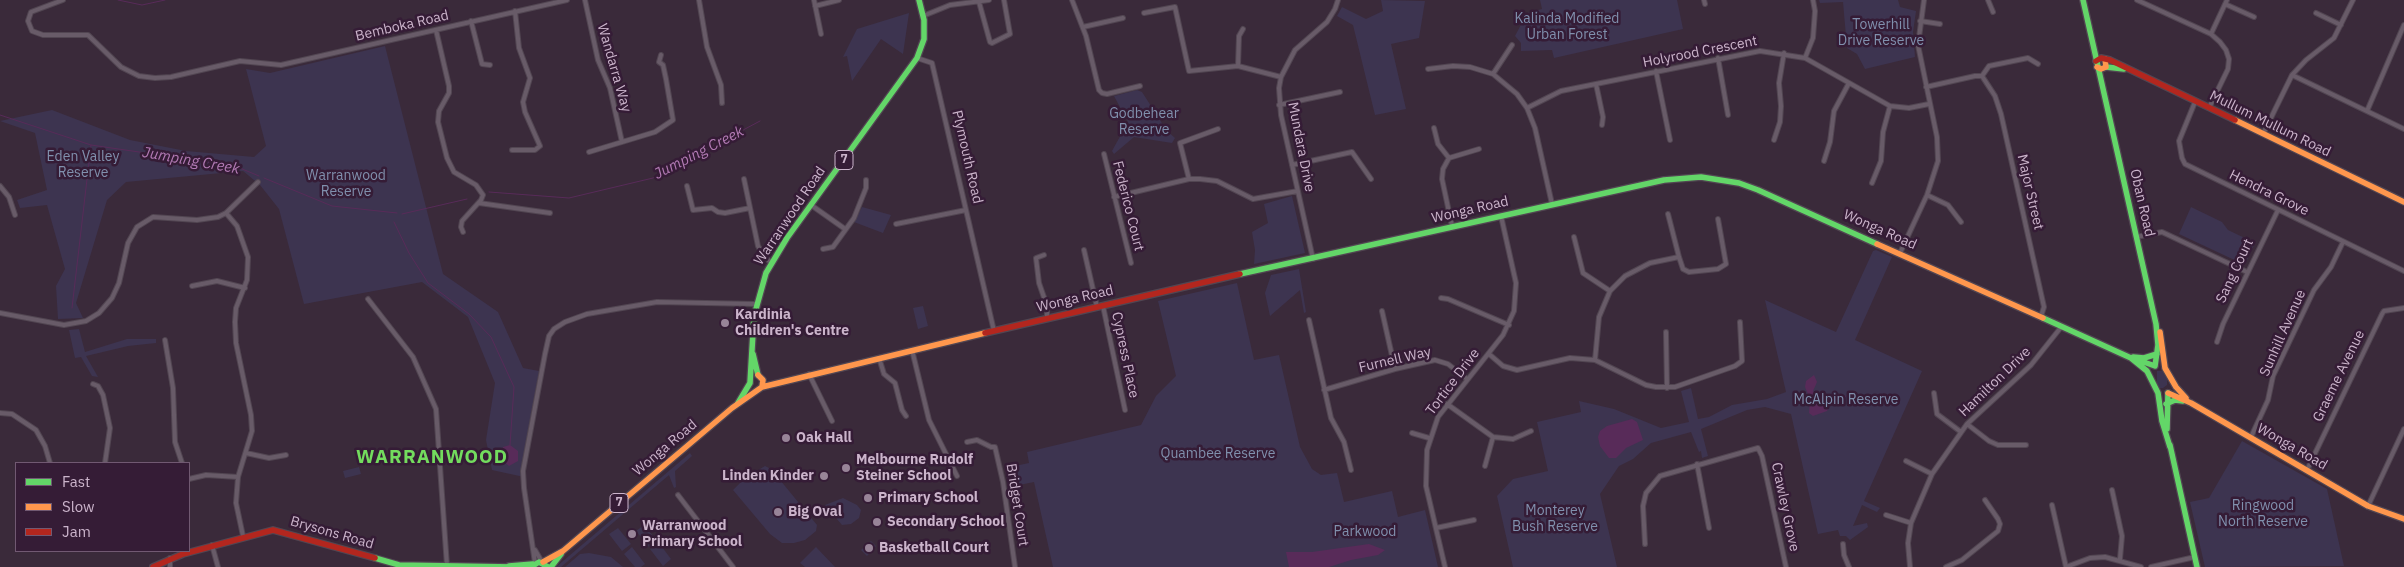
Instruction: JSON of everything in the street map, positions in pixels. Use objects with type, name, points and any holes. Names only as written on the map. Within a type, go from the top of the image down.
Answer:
[{"type":"main road","name":"7","points":[[917,58],[924,39],[923,16],[919,0]]},
{"type":"main road","name":"Oban Road","points":[[2083,0],[2156,324],[2157,354],[2152,374],[2156,390]]},
{"type":"main road","name":"Oban Road","points":[[2094,48],[2107,62],[2103,88]]},
{"type":"main road","name":"Warranwood Road","points":[[750,381],[753,352],[752,332],[756,304],[771,262],[917,58]]},
{"type":"main road","name":"Mullum Mullum Road","points":[[2104,58],[2404,202]]},
{"type":"main road","points":[[2096,64],[2104,58]]},
{"type":"main road","name":"Mullum Mullum Road","points":[[2096,64],[2105,68],[2126,69]]},
{"type":"main road","name":"Wonga Road","points":[[546,565],[738,403],[760,388],[809,374],[1047,318],[1664,180],[1688,177],[1720,179],[1749,186],[2129,357]]},
{"type":"main road","name":"Oban Road","points":[[2156,324],[2161,335],[2165,368],[2171,384],[2168,393]]},
{"type":"main road","name":"Warranwood Road","points":[[753,352],[758,375]]},
{"type":"main road","points":[[2129,357],[2143,358],[2157,354]]},
{"type":"main road","points":[[2129,357],[2165,368],[2177,389],[2190,402]]},
{"type":"main road","points":[[2129,357],[2146,370],[2160,398],[2162,424],[2170,447]]},
{"type":"main road","name":"7","points":[[750,381],[758,375]]},
{"type":"main road","points":[[750,381],[752,387],[760,388],[764,380],[758,375]]},
{"type":"main road","name":"Wonga Road","points":[[764,380],[789,379]]},
{"type":"main road","name":"Wonga Road","points":[[738,403],[750,381]]},
{"type":"main road","name":"Wonga Road","points":[[2156,390],[2190,402],[2368,506],[2404,519]]},
{"type":"main road","points":[[2168,393],[2166,421],[2170,447],[2197,567]]},
{"type":"main road","points":[[2166,404],[2175,400],[2190,402]]},
{"type":"main road","name":"Brysons Road","points":[[190,552],[243,536],[273,530],[400,565],[511,567],[533,565]]},
{"type":"main road","name":"Brysons Road","points":[[152,567],[170,558],[189,552]]},
{"type":"main road","name":"7","points":[[533,565],[546,565]]},
{"type":"street","name":"Bemboka Road","points":[[63,0],[31,12],[28,21],[32,31],[43,35],[88,35],[116,63],[139,76],[167,78],[240,61],[282,65],[567,0]]},
{"type":"street","name":"Wandarra Way","points":[[585,0],[598,60],[610,88],[622,142]]},
{"type":"street","points":[[699,0],[708,47],[721,85],[722,103]]},
{"type":"street","points":[[814,0],[821,34]]},
{"type":"street","points":[[815,6],[839,0]]},
{"type":"street","points":[[923,16],[950,5],[988,0]]},
{"type":"street","points":[[979,2],[990,42],[992,43],[1010,34],[1004,0]]},
{"type":"street","points":[[1072,0],[1084,27],[1099,90],[1102,94],[1140,86]]},
{"type":"street","name":"Mundara Drive","points":[[1313,258],[1280,105],[1281,77],[1295,50],[1327,22],[1338,0]]},
{"type":"street","points":[[1805,58],[1814,31],[1815,11],[1813,0]]},
{"type":"street","points":[[1900,253],[1937,170],[1938,152],[1918,45],[1924,0]]},
{"type":"street","points":[[1988,0],[1993,12]]},
{"type":"street","points":[[2137,0],[2146,2],[2211,34],[2220,42],[2229,59],[2228,69],[2209,108]]},
{"type":"street","points":[[2263,134],[2292,75],[2306,60],[2329,43],[2341,25],[2353,0]]},
{"type":"street","points":[[2211,34],[2226,2],[2254,17]]},
{"type":"street","points":[[1144,13],[1175,7],[1189,71],[1238,66],[1281,77]]},
{"type":"street","points":[[512,150],[535,150],[540,146],[524,112],[524,102],[530,78],[519,48],[515,11]]},
{"type":"street","points":[[2316,13],[2341,25]]},
{"type":"street","points":[[1084,27],[1123,18]]},
{"type":"street","points":[[471,21],[482,64],[490,64]]},
{"type":"street","points":[[1920,21],[1940,24]]},
{"type":"street","points":[[2367,111],[2404,25]]},
{"type":"street","points":[[1238,66],[1239,36],[1243,29]]},
{"type":"street","points":[[436,30],[449,86],[449,93],[439,111],[438,122],[446,158],[454,172],[480,189],[483,195],[462,221],[461,227],[463,232]]},
{"type":"street","points":[[1493,74],[1512,45]]},
{"type":"street","name":"Holyrood Crescent","points":[[1527,108],[1561,91],[1750,52],[1784,53],[1805,58],[1890,106],[1909,108],[1929,104]]},
{"type":"street","points":[[1774,140],[1780,122],[1779,83],[1784,53]]},
{"type":"street","points":[[590,152],[655,132],[673,120],[663,65],[659,62],[661,54]]},
{"type":"street","name":"Plymouth Road","points":[[917,58],[932,63],[994,331]]},
{"type":"street","points":[[1718,58],[1728,115]]},
{"type":"street","points":[[1926,87],[1982,76],[1989,66],[2028,58],[2038,64]]},
{"type":"street","points":[[1428,69],[1461,66],[1493,74],[1517,94],[1527,108],[1535,128],[1552,204]]},
{"type":"street","points":[[1656,71],[1670,140]]},
{"type":"street","points":[[2292,75],[2404,129]]},
{"type":"street","name":"Major Street","points":[[1982,76],[1995,96],[2001,114],[2044,307],[2041,316]]},
{"type":"street","points":[[1824,161],[1830,142],[1834,111],[1849,83]]},
{"type":"street","points":[[1596,84],[1603,117],[1602,125]]},
{"type":"street","points":[[1280,105],[1340,92]]},
{"type":"street","name":"Hendra Grove","points":[[2195,102],[2179,141],[2182,158],[2186,164],[2404,271]]},
{"type":"street","points":[[1872,183],[1880,161],[1883,132],[1890,106]]},
{"type":"street","points":[[1434,128],[1438,144],[1449,158]]},
{"type":"street","points":[[1188,179],[1180,143],[1218,129]]},
{"type":"street","points":[[1449,158],[1479,149]]},
{"type":"street","points":[[1292,165],[1352,152],[1371,179]]},
{"type":"street","name":"Federico Court","points":[[1104,154],[1131,263]]},
{"type":"street","points":[[1449,158],[1442,179],[1452,226]]},
{"type":"street","points":[[744,179],[758,246],[765,258],[771,262]]},
{"type":"street","points":[[1114,197],[1188,179],[1213,180],[1253,199],[1298,191]]},
{"type":"street","points":[[823,249],[833,247],[845,229],[858,208],[866,180]]},
{"type":"street","points":[[0,313],[64,324],[86,321],[99,312],[112,298],[119,282],[128,243],[137,227],[153,217],[211,219],[226,213],[258,182]]},
{"type":"street","points":[[0,186],[9,197],[16,215]]},
{"type":"street","points":[[687,186],[693,210],[712,208],[718,212],[725,213],[750,208]]},
{"type":"street","points":[[1927,195],[1948,205],[1961,222]]},
{"type":"street","points":[[478,203],[550,213]]},
{"type":"street","points":[[811,205],[845,229]]},
{"type":"street","points":[[896,224],[966,210]]},
{"type":"street","name":"Sang Court","points":[[2217,342],[2223,324],[2247,272],[2278,210]]},
{"type":"street","points":[[226,213],[237,226],[246,245],[249,269],[245,288],[236,308],[235,322],[236,343],[251,415],[252,431],[238,477],[236,503],[243,536]]},
{"type":"street","points":[[1668,214],[1683,269],[1690,272],[1724,267],[1726,260],[1718,218]]},
{"type":"street","name":"Tortice Drive","points":[[1445,567],[1425,475],[1429,438],[1438,417],[1489,354],[1509,325],[1514,311],[1516,284],[1501,216]]},
{"type":"street","points":[[2136,237],[2162,232],[2247,272]]},
{"type":"street","points":[[1574,237],[1583,273],[1610,291]]},
{"type":"street","name":"Sunhill Avenue","points":[[2250,437],[2268,400],[2273,376],[2314,290],[2331,267],[2343,242]]},
{"type":"street","name":"Cypress Place","points":[[1084,250],[1126,410]]},
{"type":"street","points":[[1044,255],[1036,258],[1039,283],[1047,306],[1047,318]]},
{"type":"street","points":[[1595,360],[1599,317],[1610,291],[1625,276],[1650,263],[1679,257]]},
{"type":"street","points":[[192,286],[217,281],[245,288]]},
{"type":"street","points":[[1441,298],[1448,299],[1509,325]]},
{"type":"street","points":[[368,299],[413,356],[436,409],[447,566]]},
{"type":"street","points":[[533,565],[534,548],[524,488],[524,470],[545,354],[549,336],[554,329],[565,322],[587,314],[657,302],[756,304]]},
{"type":"street","name":"Graeme Avenue","points":[[2307,470],[2382,314],[2384,311],[2404,308]]},
{"type":"street","points":[[1382,311],[1395,369]]},
{"type":"street","points":[[1309,320],[1331,418],[1344,442],[1351,470]]},
{"type":"street","points":[[1489,354],[1503,366],[1517,370],[1570,358],[1595,360],[1646,385],[1667,388],[1683,385],[1735,366],[1742,361],[1740,322]]},
{"type":"street","name":"Hamilton Drive","points":[[1910,567],[1908,543],[1911,523],[1932,474],[1967,424],[2031,364],[2062,326]]},
{"type":"street","points":[[1666,332],[1667,388]]},
{"type":"street","points":[[165,340],[173,388],[175,442],[182,462]]},
{"type":"street","points":[[912,350],[929,420],[957,476]]},
{"type":"street","points":[[879,358],[884,374],[895,383],[902,410],[906,416]]},
{"type":"street","name":"Furnell Way","points":[[1324,390],[1395,369],[1435,360],[1448,364],[1467,379]]},
{"type":"street","points":[[809,374],[832,421]]},
{"type":"street","points":[[93,384],[98,386],[103,395],[110,428],[105,462]]},
{"type":"street","points":[[1934,392],[1938,414],[1960,432]]},
{"type":"street","points":[[1447,404],[1493,437],[1513,439],[1531,431]]},
{"type":"street","points":[[0,413],[12,414],[36,430],[45,446],[50,462]]},
{"type":"street","points":[[1967,424],[1989,441],[1998,445],[2026,446]]},
{"type":"street","points":[[2368,506],[2404,429]]},
{"type":"street","points":[[1412,433],[1429,438]]},
{"type":"street","points":[[1485,466],[1493,437]]},
{"type":"street","name":"Bridget Court","points":[[966,442],[977,440],[990,447],[996,447],[1016,567]]},
{"type":"street","name":"Crawley Grove","points":[[1645,544],[1643,506],[1646,492],[1660,476],[1758,448],[1762,456],[1786,567]]},
{"type":"street","points":[[246,453],[269,458],[286,455]]},
{"type":"street","points":[[1906,461],[1932,474]]},
{"type":"street","points":[[1697,464],[1709,528]]},
{"type":"street","points":[[190,479],[206,475],[238,477]]},
{"type":"street","points":[[2112,490],[2122,536],[2120,559]]},
{"type":"street","points":[[678,495],[733,567]]},
{"type":"street","points":[[1946,567],[1962,560],[1998,531],[2000,524],[1998,519],[1985,500]]},
{"type":"street","points":[[2052,505],[2066,567],[2090,558],[2105,557],[2120,559],[2142,567]]},
{"type":"street","points":[[1886,515],[1911,523]]},
{"type":"street","points":[[1436,528],[1474,520]]},
{"type":"street","points":[[1843,544],[1844,555],[1849,567]]},
{"type":"street","points":[[212,545],[218,567]]},
{"type":"street","points":[[534,548],[546,565]]},
{"type":"street","points":[[2151,567],[2195,557]]},
{"type":"street","points":[[170,558],[170,567]]},
{"type":"green space","points":[[1381,0],[1425,1],[1419,38],[1391,44],[1406,109],[1375,115],[1353,25],[1337,16],[1342,7],[1366,19],[1383,11]]},
{"type":"green space","name":"Kalinda Modified Urban Forest","points":[[1540,0],[1677,0],[1683,29],[1554,58],[1552,50],[1521,51],[1521,43],[1515,36],[1527,13],[1542,9]]},
{"type":"green space","name":"Towerhill Drive Reserve","points":[[1819,0],[1898,0],[1900,7],[1916,11],[1913,32],[1915,57],[1865,69],[1857,54],[1847,48],[1843,2],[1820,3]]},
{"type":"green space","points":[[909,13],[903,54],[881,39],[852,81],[847,56],[843,57],[857,29]]},
{"type":"green space","name":"Warranwood Reserve","points":[[385,46],[443,274],[498,312],[523,368],[539,371],[527,437],[524,477],[492,470],[486,440],[495,383],[468,317],[422,282],[304,304],[279,209],[260,185],[243,171],[126,182],[107,200],[76,303],[83,318],[58,319],[56,286],[65,269],[47,205],[20,208],[17,200],[47,190],[35,133],[0,121],[52,110],[130,140],[186,151],[254,157],[266,146],[246,69],[270,73]]},
{"type":"green space","name":"Godbehear Reserve","points":[[1137,90],[1142,92],[1167,131],[1175,138],[1172,143],[1134,137],[1114,154],[1112,151],[1128,122],[1114,96]]},
{"type":"green space","points":[[1292,196],[1305,253],[1254,264],[1255,250],[1252,232],[1268,223],[1264,204]]},
{"type":"green space","points":[[862,207],[891,215],[883,233],[854,222]]},
{"type":"green space","points":[[2191,207],[2222,222],[2228,230],[2255,243],[2246,262],[2243,264],[2179,234]]},
{"type":"green space","points":[[1876,250],[1892,257],[1855,340],[1922,371],[1864,501],[1880,508],[1877,512],[1862,505],[1853,526],[1867,523],[1868,527],[1850,540],[1846,536],[1840,536],[1838,530],[1818,534],[1791,414],[1765,407],[1747,410],[1701,429],[1708,456],[1702,458],[1701,451],[1699,452],[1691,432],[1651,443],[1633,459],[1619,466],[1600,494],[1617,567],[1513,567],[1497,496],[1513,479],[1548,471],[1537,422],[1581,412],[1579,401],[1614,409],[1661,428],[1689,422],[1681,391],[1691,388],[1698,419],[1709,417],[1732,405],[1767,399],[1786,392],[1765,300],[1836,332],[1873,251]]},
{"type":"green space","points":[[1299,269],[1306,312],[1304,313],[1300,290],[1270,316],[1265,293],[1271,275]]},
{"type":"green space","name":"Quambee Reserve","points":[[1237,283],[1254,360],[1279,355],[1300,447],[1312,469],[1321,475],[1337,473],[1344,502],[1392,491],[1398,517],[1425,510],[1438,567],[1053,567],[1034,482],[1009,487],[1005,468],[1029,463],[1027,452],[1141,425],[1156,396],[1176,376],[1158,301]]},
{"type":"green space","points":[[923,306],[928,326],[918,329],[913,308]]},
{"type":"green space","points":[[79,329],[85,352],[127,339],[156,339],[156,343],[128,346],[86,356],[98,377],[92,376],[81,357],[75,358],[69,330]]},
{"type":"green space","points":[[2157,371],[2162,371],[2167,379],[2167,385],[2163,388],[2159,388],[2157,384]]},
{"type":"green space","name":"Ringwood North Reserve","points":[[2242,441],[2327,489],[2344,566],[2205,567],[2190,502],[2209,498]]},
{"type":"green space","points":[[690,453],[692,456],[675,471],[676,487],[674,488],[669,475],[561,567],[556,567]]},
{"type":"green space","name":"Big Oval","points":[[765,466],[771,469],[817,525],[816,531],[805,540],[794,543],[782,543],[770,534],[733,490],[745,478]]},
{"type":"green space","points":[[359,467],[361,474],[345,478],[343,471]]},
{"type":"green space","points":[[843,498],[857,505],[861,510],[859,518],[851,524],[842,525],[825,505]]},
{"type":"green space","points":[[644,525],[657,541],[649,547],[636,531]]},
{"type":"green space","points":[[618,528],[631,544],[622,551],[609,534]]},
{"type":"green space","name":"Basketball Court","points":[[871,541],[876,546],[867,556],[861,550]]},
{"type":"green space","points":[[659,543],[671,559],[663,566],[650,549]]},
{"type":"green space","points":[[632,547],[645,564],[641,567],[635,567],[624,554]]},
{"type":"green space","points":[[816,547],[835,567],[805,567],[800,563]]},
{"type":"green space","points":[[589,553],[611,557],[623,567],[565,567],[580,554]]},
{"type":"shaded area","points":[[1814,375],[1817,382],[1813,391],[1817,396],[1826,395],[1829,407],[1827,411],[1813,416],[1809,413],[1810,399],[1805,387],[1806,381]]},
{"type":"shaded area","points":[[1632,419],[1637,422],[1643,440],[1626,448],[1616,458],[1609,458],[1600,446],[1598,437],[1600,431],[1607,426]]},
{"type":"shaded area","points":[[510,445],[518,451],[518,461],[509,466],[500,458],[503,447]]},
{"type":"shaded area","points":[[1369,544],[1385,550],[1378,555],[1351,560],[1329,567],[1289,567],[1286,552],[1312,552]]},
{"type":"waterway","name":"Jumping Creek","points":[[118,0],[142,5],[165,0]]},
{"type":"waterway","name":"Jumping Creek","points":[[0,115],[91,145],[235,166],[259,176]]},
{"type":"waterway","name":"Jumping Creek","points":[[489,192],[569,198],[653,178],[760,121]]},
{"type":"waterway","name":"Jumping Creek","points":[[72,308],[91,145]]},
{"type":"waterway","name":"Jumping Creek","points":[[264,178],[332,206],[397,213]]},
{"type":"waterway","name":"Jumping Creek","points":[[402,214],[467,199]]},
{"type":"waterway","points":[[394,222],[409,253],[428,283],[469,314],[491,337],[514,387],[510,445]]},
{"type":"waterway","points":[[1829,402],[1839,402],[1846,396]]},
{"type":"traffic: fast","points":[[738,403],[750,383],[754,316],[766,273],[787,238],[917,58],[924,39],[924,20],[919,0]]},
{"type":"traffic: fast","points":[[2083,0],[2156,324],[2158,345],[2155,366]]},
{"type":"traffic: fast","points":[[2106,67],[2124,69]]},
{"type":"traffic: fast","points":[[1240,274],[1664,180],[1701,177],[1739,183],[1758,190],[1877,244]]},
{"type":"traffic: fast","points":[[2043,318],[2131,358],[2147,371],[2158,393],[2162,421],[2170,447]]},
{"type":"traffic: fast","points":[[753,354],[758,375]]},
{"type":"traffic: fast","points":[[2133,357],[2144,358],[2157,354]]},
{"type":"traffic: fast","points":[[2138,360],[2155,366]]},
{"type":"traffic: fast","points":[[2167,429],[2168,393]]},
{"type":"traffic: fast","points":[[2166,404],[2175,400],[2183,401]]},
{"type":"traffic: fast","points":[[2170,445],[2197,567]]},
{"type":"traffic: fast","points":[[551,567],[561,554]]},
{"type":"traffic: fast","points":[[375,558],[399,565],[513,567]]},
{"type":"traffic: fast","points":[[531,567],[539,562],[548,567]]},
{"type":"traffic: fast","points":[[509,566],[533,564]]},
{"type":"traffic: slow","points":[[2097,67],[2101,69],[2106,67],[2105,59]]},
{"type":"traffic: slow","points":[[2235,120],[2404,202]]},
{"type":"traffic: slow","points":[[1877,244],[2043,318]]},
{"type":"traffic: slow","points":[[2160,332],[2165,368],[2176,387],[2186,398]]},
{"type":"traffic: slow","points":[[762,387],[985,333]]},
{"type":"traffic: slow","points":[[543,562],[563,551],[732,408],[762,387],[763,380],[758,375]]},
{"type":"traffic: slow","points":[[2168,393],[2191,403],[2368,506],[2404,519]]},
{"type":"traffic: jam","points":[[2096,61],[2101,58],[2110,60],[2235,120]]},
{"type":"traffic: jam","points":[[985,333],[1240,274]]},
{"type":"traffic: jam","points":[[153,567],[183,554],[273,530],[375,558]]},
{"type":"place","name":"Kardinia Children's Centre","points":[[725,323]]},
{"type":"place","name":"Oak Hall","points":[[786,438]]},
{"type":"place","name":"Melbourne Rudolf Steiner School","points":[[846,468]]},
{"type":"place","name":"Linden Kinder","points":[[824,476]]},
{"type":"place","name":"Primary School","points":[[868,498]]},
{"type":"place","name":"Big Oval","points":[[778,512]]},
{"type":"place","name":"Secondary School","points":[[877,522]]},
{"type":"place","name":"Warranwood Primary School","points":[[632,534]]},
{"type":"place","name":"Basketball Court","points":[[869,548]]},
{"type":"district","name":"WARRANWOOD","points":[[432,458]]},
{"type":"park label","name":"Eden Valley Reserve","points":[[83,166]]},
{"type":"park label","name":"McAlpin Reserve","points":[[1846,400]]},
{"type":"park label","name":"Monterey Bush Reserve","points":[[1555,520]]},
{"type":"park label","name":"Parkwood","points":[[1365,532]]}]
